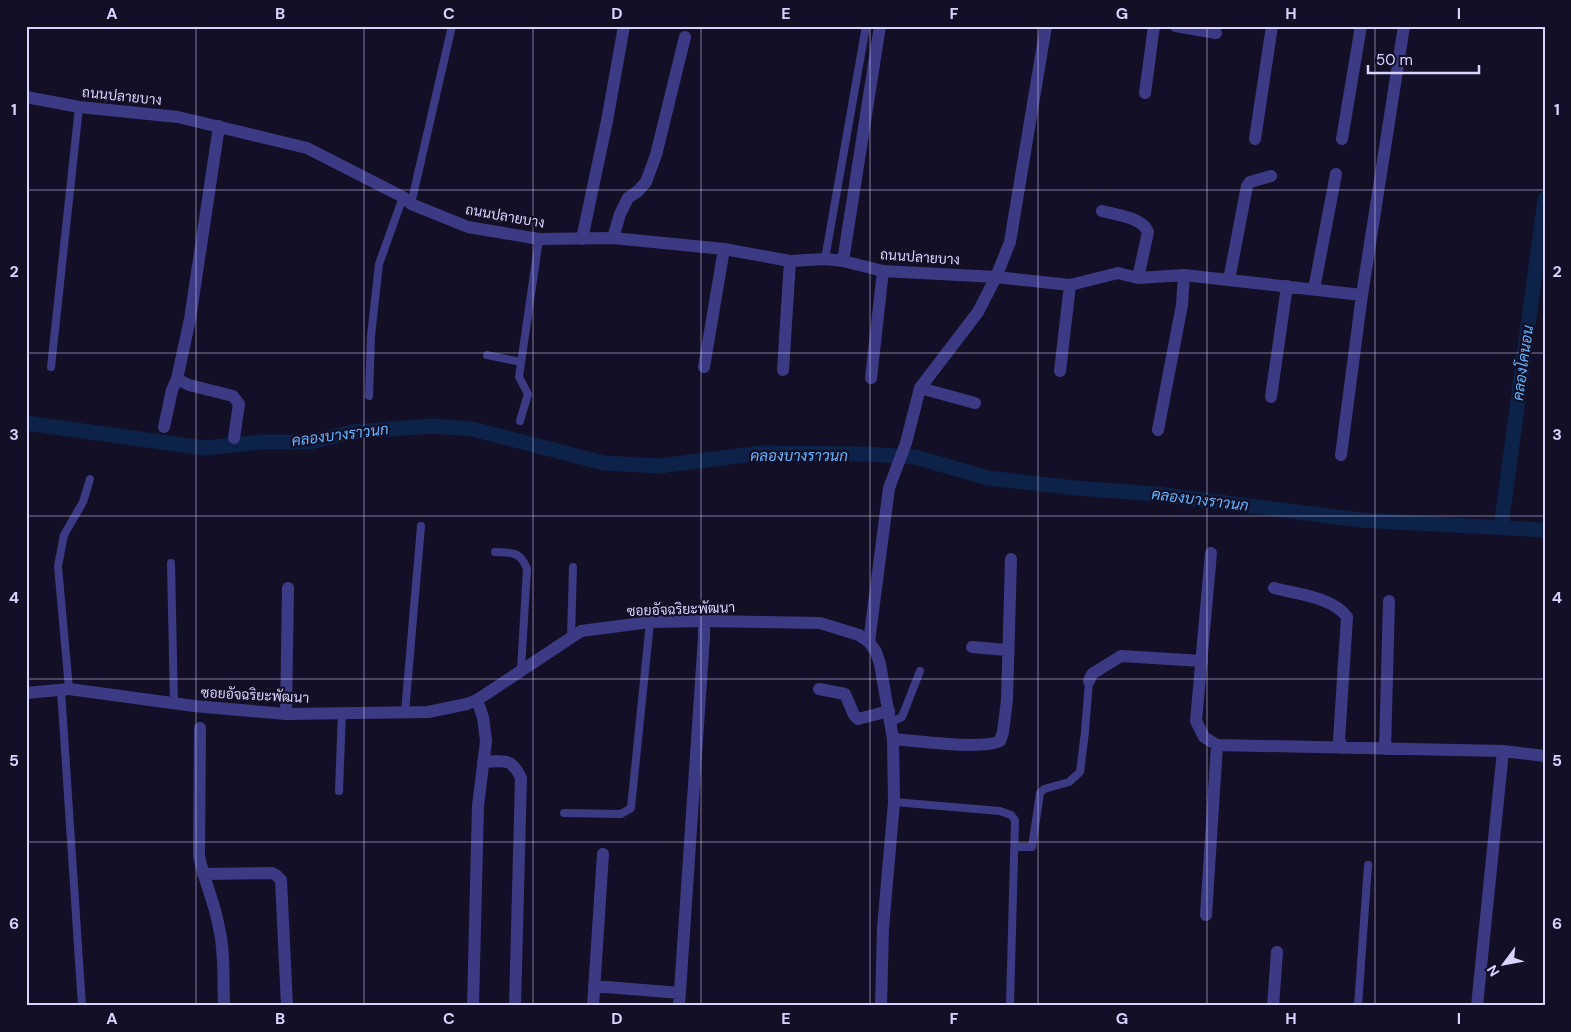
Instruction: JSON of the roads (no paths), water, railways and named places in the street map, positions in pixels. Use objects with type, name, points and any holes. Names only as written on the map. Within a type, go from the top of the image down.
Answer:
[{"type":"street","points":[[582,239],[607,121],[624,26]]},
{"type":"street","points":[[844,261],[880,26]]},
{"type":"street","points":[[881,1006],[883,928],[894,802],[893,739],[880,664],[876,652],[869,642],[890,488],[906,443],[920,388],[978,312],[996,277],[1010,242],[1046,26]]},
{"type":"street","points":[[1145,93],[1154,26]]},
{"type":"street","points":[[1176,26],[1216,33]]},
{"type":"street","points":[[1254,139],[1272,26]]},
{"type":"street","points":[[1342,139],[1361,26]]},
{"type":"street","points":[[1341,455],[1362,295],[1404,26]]},
{"type":"street","points":[[613,238],[620,214],[628,198],[646,182],[656,155],[685,37]]},
{"type":"street","name":"ถนนปลายบาง","points":[[27,97],[79,107],[178,117],[307,148],[407,200],[468,227],[539,239],[613,238],[724,249],[790,261],[825,259],[844,261],[883,271],[996,277],[1070,285]]},
{"type":"street","points":[[164,427],[190,320],[219,126]]},
{"type":"street","points":[[1314,289],[1336,174]]},
{"type":"street","points":[[1229,280],[1246,186],[1250,182],[1271,176]]},
{"type":"street","points":[[1102,211],[1138,222],[1146,227],[1148,232],[1138,278]]},
{"type":"street","points":[[704,367],[724,249]]},
{"type":"street","points":[[783,370],[790,261]]},
{"type":"street","points":[[871,378],[883,271]]},
{"type":"street","points":[[1060,371],[1070,285],[1118,273],[1138,278],[1184,275],[1362,295]]},
{"type":"street","points":[[1158,430],[1182,305],[1184,275]]},
{"type":"street","points":[[1271,398],[1287,286]]},
{"type":"street","points":[[177,378],[189,385],[233,396],[239,404],[234,438]]},
{"type":"street","points":[[920,388],[975,403]]},
{"type":"street","points":[[1211,553],[1196,720],[1204,737],[1217,745],[1503,751],[1545,756]]},
{"type":"street","points":[[893,739],[977,745],[993,744],[1000,741],[1007,700],[1011,560]]},
{"type":"street","points":[[286,714],[288,588]]},
{"type":"street","points":[[1274,588],[1331,603],[1342,610],[1347,617],[1339,740],[1343,748]]},
{"type":"street","points":[[1385,749],[1389,601]]},
{"type":"street","points":[[679,1006],[704,621]]},
{"type":"street","name":"ซอยอัจฉริยะพัฒนา","points":[[26,693],[65,690],[174,704],[286,714],[428,712],[467,704],[476,700],[581,631],[650,622],[820,623],[859,635],[869,642]]},
{"type":"street","points":[[972,647],[1007,650]]},
{"type":"street","points":[[1088,681],[1092,674],[1121,656],[1202,661]]},
{"type":"street","points":[[818,689],[845,694],[854,716],[858,718],[890,717]]},
{"type":"street","points":[[473,1006],[478,806],[486,741],[483,717],[476,700]]},
{"type":"street","points":[[200,728],[199,856],[219,926],[222,945],[224,1006]]},
{"type":"street","points":[[1206,915],[1217,745]]},
{"type":"street","points":[[1477,1006],[1503,751]]},
{"type":"street","points":[[484,762],[511,762],[516,767],[521,778],[515,1006]]},
{"type":"street","points":[[593,1006],[603,854]]},
{"type":"street","points":[[203,874],[272,873],[281,880],[286,1006]]},
{"type":"street","points":[[1273,1006],[1277,952]]},
{"type":"street","points":[[594,986],[680,993]]},
{"type":"lane","points":[[369,396],[371,336],[379,264],[407,200],[452,26]]},
{"type":"lane","points":[[825,259],[866,26]]},
{"type":"lane","points":[[50,367],[79,107]]},
{"type":"lane","points":[[520,420],[528,394],[519,376],[539,239]]},
{"type":"lane","points":[[487,355],[521,362]]},
{"type":"lane","points":[[82,1006],[58,566],[64,535],[83,502],[90,479]]},
{"type":"lane","points":[[405,712],[421,526]]},
{"type":"lane","points":[[495,552],[515,553],[520,556],[527,569],[521,669]]},
{"type":"lane","points":[[171,564],[174,704]]},
{"type":"lane","points":[[571,637],[573,567]]},
{"type":"lane","points":[[564,813],[621,814],[631,808],[650,622]]},
{"type":"lane","points":[[890,717],[902,717],[920,671]]},
{"type":"lane","points":[[1015,847],[1032,847],[1040,793],[1044,789],[1069,782],[1080,772],[1088,681]]},
{"type":"lane","points":[[339,791],[342,712]]},
{"type":"lane","points":[[894,802],[1000,811],[1011,815],[1015,820],[1010,1004]]},
{"type":"lane","points":[[1358,1006],[1368,865]]},
{"type":"waterway","name":"คลองโคนอน","points":[[1501,527],[1545,199]]},
{"type":"waterway","name":"คลองบางราวนก","points":[[26,423],[204,448],[262,442],[311,442],[352,432],[432,426],[472,429],[604,463],[659,466],[761,453],[866,454],[915,457],[988,478],[1076,488],[1156,494],[1360,520],[1545,530]]}]
